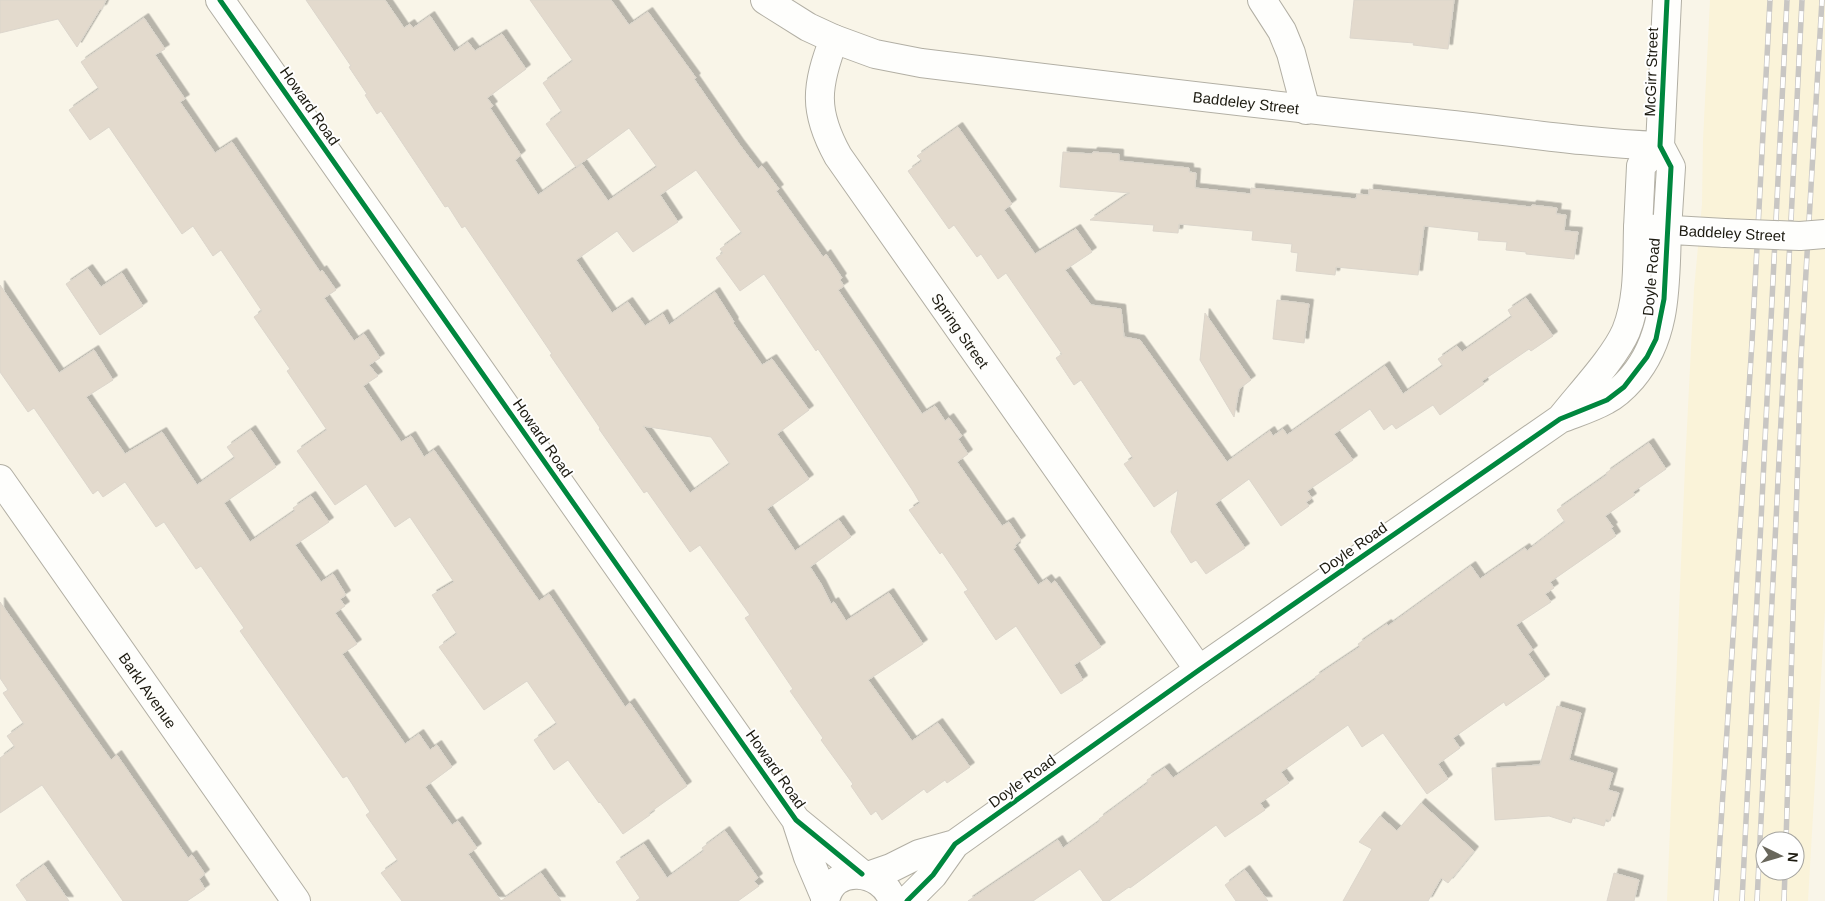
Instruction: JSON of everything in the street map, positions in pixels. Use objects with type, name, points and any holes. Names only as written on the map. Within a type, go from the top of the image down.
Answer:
[{"type":"street","name":"Howard Road","points":[[220,0],[796,820],[865,875],[874,878],[885,886],[893,901]]},
{"type":"street","points":[[764,0],[834,39]]},
{"type":"street","points":[[1262,0],[1285,38],[1291,53],[1306,110]]},
{"type":"street","name":"McGirr Street","points":[[1660,146],[1667,0]]},
{"type":"street","name":"Baddeley Street","points":[[834,39],[875,54],[921,63],[1306,110],[1540,134],[1615,144],[1660,146]]},
{"type":"street","name":"Spring Street","points":[[834,39],[825,62],[820,83],[820,105],[824,129],[838,156],[1199,670]]},
{"type":"street","name":"Doyle Road","points":[[907,901],[932,875],[955,844],[1199,670],[1560,419],[1606,400],[1624,387],[1647,357],[1656,339],[1662,312],[1671,167],[1660,146],[1641,166],[1635,296],[1626,332],[1609,358],[1560,419]]},
{"type":"street","name":"Baddeley Street","points":[[1638,228],[1792,236],[1825,234]]},
{"type":"street","name":"Barkl Avenue","points":[[0,479],[296,901]]},
{"type":"street","name":"Howard Road","points":[[796,820],[825,899]]},
{"type":"street","name":"Doyle Road","points":[[825,899],[832,887],[840,880],[891,868],[919,854],[955,844]]},
{"type":"shaded area","points":[[1710,0],[1825,0],[1825,610],[1808,901],[1667,901],[1685,466],[1694,289],[1702,204],[1703,140]]},
{"type":"building","points":[[0,0],[106,0],[77,47],[58,19],[0,33]]},
{"type":"building","points":[[306,0],[385,0],[404,28],[410,24],[413,28],[430,16],[454,52],[468,42],[475,51],[502,34],[526,69],[487,98],[493,106],[490,108],[521,155],[515,160],[538,195],[582,164],[608,201],[657,167],[629,128],[576,167],[546,124],[562,112],[543,83],[573,61],[530,0],[611,0],[629,25],[648,12],[696,78],[694,79],[739,144],[758,169],[762,166],[779,189],[776,191],[823,257],[826,254],[842,278],[840,280],[844,286],[838,290],[922,414],[935,406],[945,421],[949,418],[962,436],[958,439],[968,454],[957,462],[1002,526],[1009,522],[1021,540],[1013,549],[1038,585],[1047,579],[1051,584],[1055,581],[1101,647],[1074,665],[1083,680],[1061,694],[1016,626],[996,640],[964,592],[968,590],[942,552],[940,554],[909,510],[920,503],[913,491],[818,349],[816,351],[764,274],[740,291],[716,258],[723,253],[720,249],[742,233],[696,170],[660,195],[678,222],[633,252],[617,231],[576,260],[612,313],[628,302],[645,326],[663,314],[669,325],[715,292],[733,323],[762,365],[772,359],[809,410],[777,434],[809,479],[767,509],[795,551],[839,520],[851,537],[810,567],[831,604],[834,602],[846,621],[889,593],[923,644],[868,680],[912,741],[938,723],[970,767],[947,783],[945,780],[927,793],[924,789],[882,820],[876,811],[871,815],[851,786],[853,784],[821,740],[823,738],[790,691],[793,689],[745,618],[750,615],[700,545],[690,552],[647,491],[644,493],[599,429],[550,355],[552,354],[465,226],[462,228],[448,206],[445,207],[381,111],[377,114],[365,95],[367,94],[349,67],[351,66]],"holes":[[[643,426],[711,437],[730,464],[690,493]]]},
{"type":"building","points":[[1354,0],[1454,0],[1448,49],[1413,45],[1414,43],[1350,38]]},
{"type":"building","points":[[144,18],[165,49],[155,55],[185,99],[180,102],[215,153],[232,142],[320,272],[322,270],[336,290],[324,298],[354,341],[364,334],[380,358],[369,365],[378,376],[363,386],[401,442],[411,436],[424,457],[434,450],[539,601],[549,594],[625,707],[630,703],[687,786],[623,834],[568,760],[554,770],[534,740],[557,724],[527,681],[484,710],[439,647],[457,634],[432,595],[454,582],[410,517],[395,527],[366,484],[335,505],[297,451],[327,430],[287,371],[290,369],[254,317],[262,311],[221,250],[213,256],[193,226],[182,234],[109,127],[90,140],[69,110],[99,89],[81,62]]},
{"type":"building","points":[[958,127],[1012,204],[1004,210],[1035,254],[1076,229],[1092,252],[1065,270],[1091,305],[1121,309],[1124,337],[1140,340],[1227,462],[1270,431],[1273,436],[1283,429],[1287,435],[1385,366],[1403,394],[1443,366],[1438,359],[1457,346],[1462,352],[1512,317],[1508,310],[1526,298],[1553,336],[1531,351],[1529,349],[1482,381],[1484,384],[1440,415],[1433,405],[1396,429],[1392,424],[1384,430],[1370,409],[1334,434],[1353,460],[1307,491],[1312,498],[1306,502],[1309,506],[1281,526],[1249,479],[1215,504],[1245,548],[1206,574],[1196,560],[1191,563],[1171,532],[1178,490],[1154,507],[1124,464],[1133,458],[1081,380],[1074,385],[1056,358],[1062,354],[1006,273],[998,279],[981,254],[977,257],[954,225],[949,229],[908,171],[922,161],[917,156]]},
{"type":"building","points":[[1063,152],[1119,154],[1119,161],[1189,168],[1189,172],[1196,173],[1195,188],[1251,194],[1251,188],[1356,199],[1357,194],[1369,195],[1369,189],[1531,207],[1532,205],[1557,208],[1556,214],[1566,215],[1564,231],[1578,232],[1574,259],[1506,250],[1507,242],[1478,240],[1479,232],[1424,226],[1418,275],[1336,267],[1335,275],[1296,271],[1298,253],[1291,252],[1292,244],[1252,240],[1253,231],[1179,224],[1178,233],[1153,231],[1154,225],[1090,220],[1130,193],[1060,187]]},
{"type":"building","points":[[88,269],[101,287],[122,273],[143,306],[100,335],[66,284]]},
{"type":"building","points":[[0,285],[59,373],[94,350],[113,380],[86,397],[125,454],[162,432],[197,485],[235,458],[227,447],[251,430],[276,467],[224,503],[250,542],[295,511],[293,508],[311,496],[329,522],[295,545],[321,582],[333,574],[346,595],[340,599],[345,606],[335,613],[357,644],[342,654],[405,744],[419,734],[430,750],[437,745],[452,767],[425,787],[452,825],[458,821],[477,848],[468,854],[501,901],[402,901],[381,873],[398,861],[366,815],[370,812],[347,776],[343,778],[240,631],[244,628],[201,566],[196,569],[164,522],[156,527],[125,482],[103,497],[98,490],[93,494],[34,408],[28,412],[0,372]]},
{"type":"building","points":[[1277,300],[1309,304],[1304,343],[1273,339]]},
{"type":"building","points":[[1205,313],[1251,380],[1239,389],[1234,417],[1200,360]]},
{"type":"building","points":[[1649,443],[1666,469],[1633,492],[1635,495],[1605,516],[1613,527],[1611,528],[1616,536],[1550,582],[1554,588],[1545,594],[1551,602],[1516,625],[1533,650],[1528,654],[1545,679],[1506,706],[1504,702],[1453,738],[1460,748],[1438,764],[1448,779],[1427,794],[1383,733],[1362,747],[1348,725],[1281,772],[1289,783],[1260,803],[1265,810],[1225,837],[1216,825],[1130,888],[1109,901],[1103,901],[1080,869],[1033,901],[968,901],[1058,840],[1063,848],[1148,783],[1147,780],[1165,768],[1173,778],[1316,679],[1315,677],[1360,647],[1358,644],[1387,624],[1388,626],[1471,566],[1480,579],[1525,548],[1527,551],[1565,522],[1557,510]]},
{"type":"building","points":[[0,602],[111,760],[117,755],[188,858],[192,855],[205,874],[199,879],[205,889],[187,901],[123,901],[42,785],[0,813],[0,758],[15,747],[7,736],[24,724],[3,693],[8,690],[0,678]]},
{"type":"building","points":[[1557,706],[1581,713],[1569,760],[1613,773],[1608,790],[1619,793],[1610,821],[1606,819],[1604,826],[1573,817],[1571,823],[1549,816],[1495,820],[1492,768],[1540,765]]},
{"type":"building","points":[[1421,803],[1474,851],[1448,883],[1441,878],[1428,901],[1343,901],[1372,849],[1359,842],[1380,816],[1397,831]]},
{"type":"building","points":[[725,831],[758,878],[754,881],[759,886],[738,901],[636,901],[640,898],[616,862],[644,844],[667,878],[704,851],[702,848]]},
{"type":"building","points":[[44,865],[69,901],[27,901],[16,885]]},
{"type":"building","points":[[1245,870],[1268,901],[1236,901],[1225,885]]},
{"type":"building","points":[[541,873],[561,901],[501,901]]},
{"type":"building","points":[[1614,873],[1639,880],[1634,901],[1607,901]]},
{"type":"railway","points":[[1716,901],[1752,342],[1770,0]]},
{"type":"railway","points":[[1742,901],[1787,0]]},
{"type":"railway","points":[[1757,901],[1802,0]]},
{"type":"railway","points":[[1786,831],[1801,357],[1822,0]]},
{"type":"railway","points":[[1784,901],[1785,881]]},
{"type":"cycle path","points":[[220,0],[796,820],[862,874]]},
{"type":"cycle path","points":[[907,901],[933,875],[955,844],[1199,670],[1560,419],[1607,400],[1624,387],[1647,357],[1656,339],[1664,299],[1671,167],[1660,146],[1667,0]]}]
